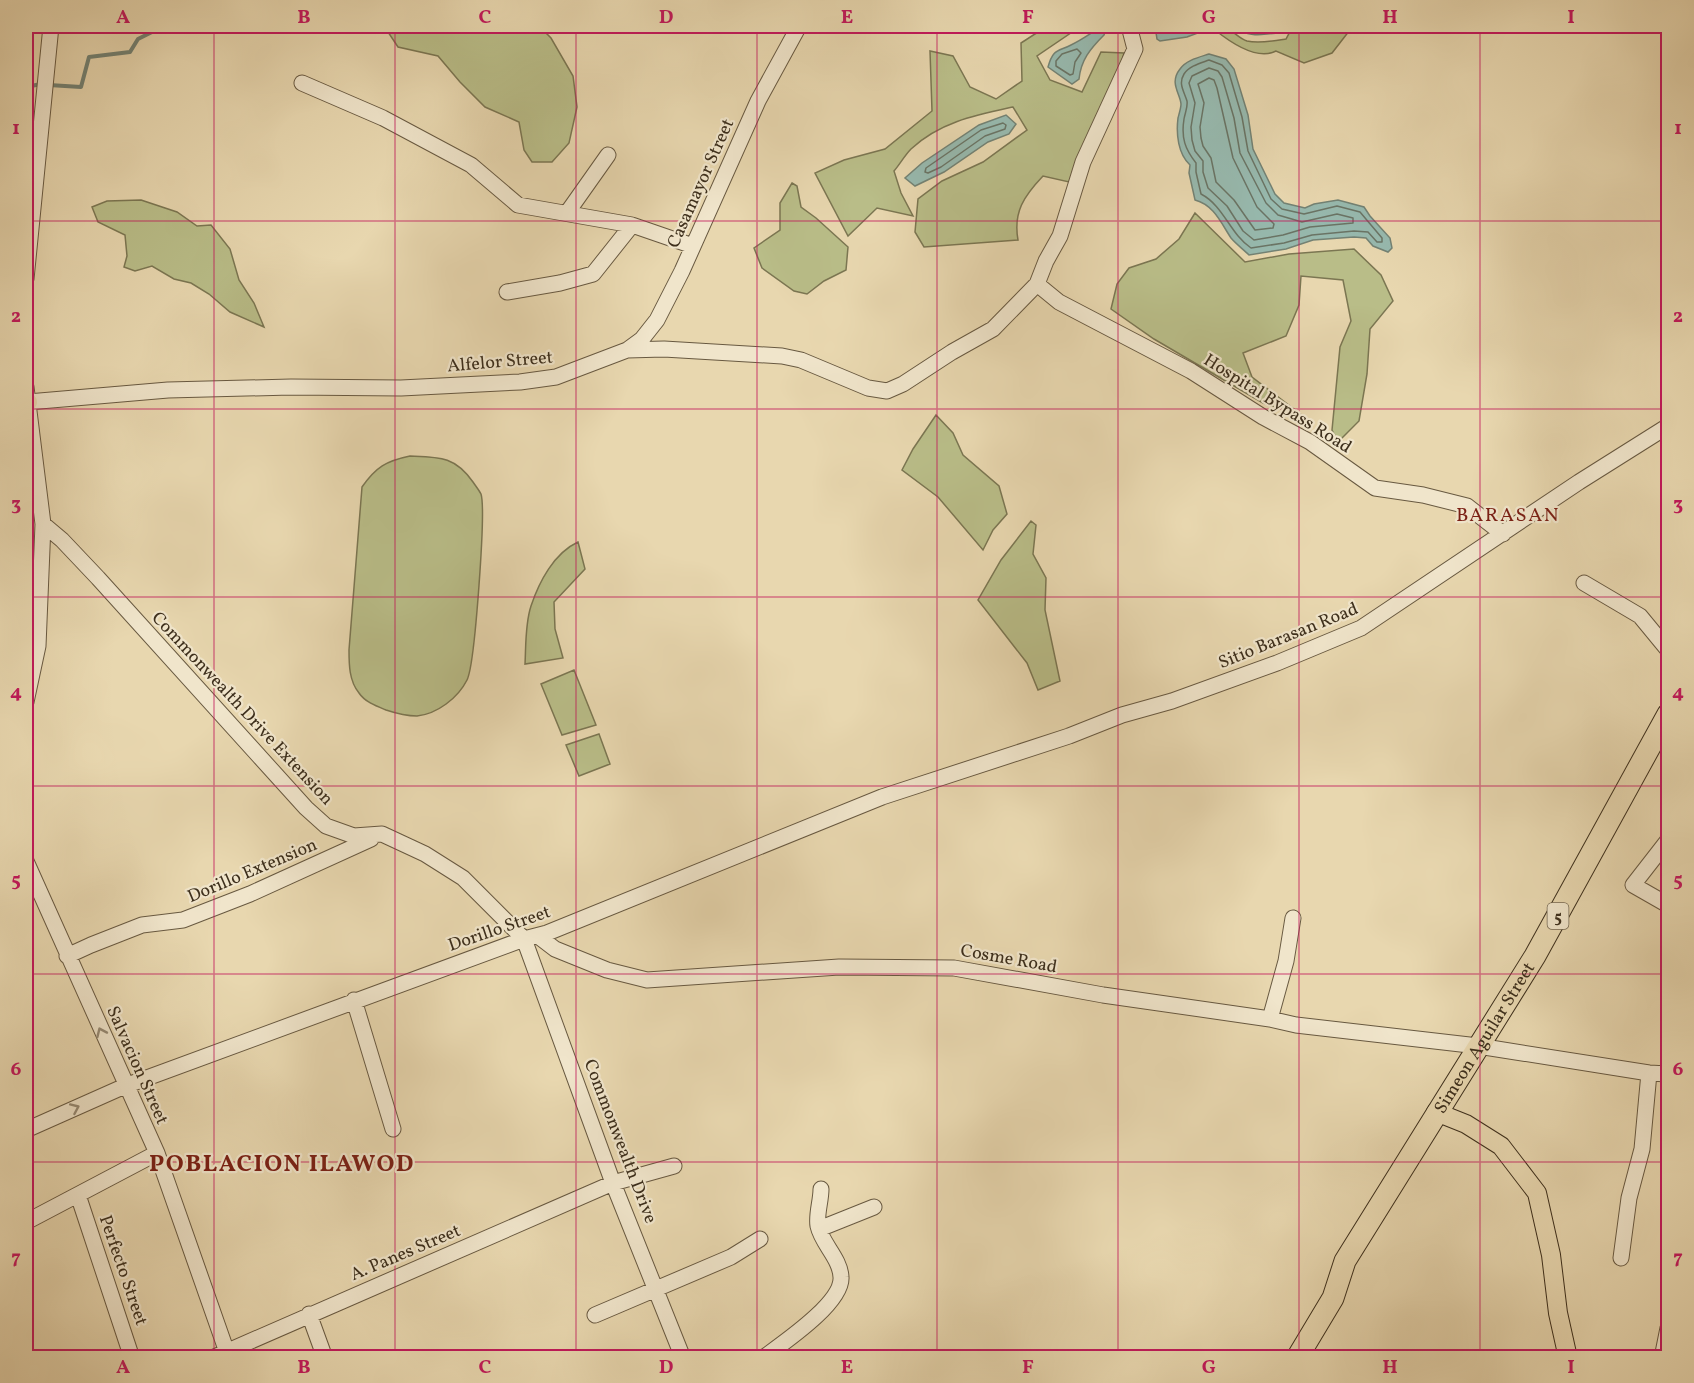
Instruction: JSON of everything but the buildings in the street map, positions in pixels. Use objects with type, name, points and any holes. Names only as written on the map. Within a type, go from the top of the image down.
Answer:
[{"type":"highway","name":"Simeon Aguilar Street","points":[[1297,1358],[1334,1298],[1345,1261],[1535,956],[1668,714]]},
{"type":"main road","points":[[1436,1112],[1466,1124],[1501,1146],[1537,1193],[1551,1255],[1558,1313],[1568,1358]]},
{"type":"street","points":[[26,279],[51,26]]},
{"type":"street","name":"Casamayor Street","points":[[627,350],[642,339],[657,320],[682,272],[758,101],[799,26]]},
{"type":"street","points":[[1038,284],[1046,261],[1060,236],[1083,162],[1135,49],[1129,26]]},
{"type":"street","points":[[302,83],[383,117],[471,165],[518,205],[632,225],[693,246]]},
{"type":"street","points":[[567,213],[608,155]]},
{"type":"street","points":[[507,292],[560,283],[592,274],[632,225]]},
{"type":"street","name":"Alfelor Street","points":[[26,397],[168,390],[291,387],[401,388],[520,382],[556,378],[627,350],[676,349],[782,356],[801,360],[868,388],[887,391],[903,384],[993,329],[1038,284]]},
{"type":"street","name":"Hospital Bypass Road","points":[[1038,284],[1059,302],[1191,372],[1263,417],[1310,442],[1375,488],[1423,495],[1467,506],[1503,534]]},
{"type":"street","points":[[26,397],[43,524],[38,646],[26,702]]},
{"type":"street","name":"Sitio Barasan Road","points":[[882,797],[1069,736],[1122,715],[1172,701],[1277,663],[1361,628],[1579,482],[1668,426]]},
{"type":"street","name":"Commonwealth Drive Extension","points":[[43,524],[62,540],[306,808],[326,826],[354,836],[382,834],[425,854],[463,878],[531,937]]},
{"type":"street","points":[[1584,583],[1640,616],[1668,650]]},
{"type":"street","name":"Dorillo Street","points":[[26,1130],[125,1086],[354,1000],[531,937],[882,797]]},
{"type":"street","name":"Dorillo Extension","points":[[68,956],[142,925],[183,920],[250,894],[382,834]]},
{"type":"street","points":[[1668,840],[1633,885],[1668,905]]},
{"type":"street","name":"Salvacion Street","points":[[26,861],[157,1153],[222,1355]]},
{"type":"street","points":[[1270,1019],[1286,961],[1293,918]]},
{"type":"street","name":"Cosme Road","points":[[531,937],[608,970],[647,980],[839,967],[954,968],[1103,995],[1270,1019],[1296,1025],[1478,1046],[1668,1074]]},
{"type":"street","name":"Commonwealth Drive","points":[[531,937],[614,1183],[683,1358]]},
{"type":"street","points":[[354,1000],[393,1130]]},
{"type":"street","points":[[1621,1258],[1629,1198],[1642,1149],[1649,1073]]},
{"type":"street","points":[[26,1222],[157,1153]]},
{"type":"street","name":"A. Panes Street","points":[[222,1355],[309,1314],[614,1183],[674,1166]]},
{"type":"street","points":[[763,1358],[823,1310],[839,1290],[841,1276],[839,1269],[819,1229],[821,1190]]},
{"type":"street","name":"Perfecto Street","points":[[78,1195],[132,1358]]},
{"type":"street","points":[[819,1229],[874,1207]]},
{"type":"street","points":[[595,1316],[731,1257],[760,1239]]},
{"type":"street","points":[[309,1314],[325,1358]]},
{"type":"street","points":[[1662,1358],[1668,1328]]},
{"type":"green space","points":[[384,26],[539,26],[551,38],[573,76],[577,107],[569,143],[552,162],[532,162],[524,150],[519,122],[485,107],[438,56],[398,47]]},
{"type":"green space","points":[[1061,26],[1081,26],[1037,56],[1050,80],[1082,92],[1101,52],[1124,53],[1114,94],[1087,138],[1069,182],[1043,176],[1036,183],[1025,198],[1019,213],[1018,240],[924,247],[915,232],[918,199],[942,181],[983,162],[1027,130],[1013,107],[959,121],[922,140],[909,151],[894,171],[901,193],[913,216],[877,208],[848,236],[815,173],[844,160],[885,149],[932,111],[930,51],[953,56],[970,87],[996,99],[1022,81],[1021,43],[1038,32]]},
{"type":"green space","points":[[1218,26],[1226,28],[1247,41],[1266,42],[1286,39],[1293,26],[1353,26],[1332,53],[1304,63],[1276,51],[1261,54],[1244,49],[1215,30]]},
{"type":"green space","points":[[792,183],[797,186],[801,207],[848,247],[846,270],[824,281],[807,294],[794,291],[762,268],[754,248],[780,230],[780,203]]},
{"type":"green space","points":[[141,200],[177,212],[197,226],[211,225],[230,249],[239,280],[254,303],[264,327],[230,312],[209,294],[191,283],[174,279],[152,266],[135,271],[124,267],[127,256],[125,235],[98,222],[92,207],[107,201]]},
{"type":"green space","points":[[1195,213],[1245,262],[1289,254],[1354,249],[1381,275],[1393,301],[1370,329],[1367,374],[1359,421],[1338,442],[1332,430],[1340,347],[1351,321],[1343,280],[1301,276],[1299,305],[1286,336],[1243,353],[1252,377],[1303,416],[1263,403],[1154,339],[1111,309],[1117,284],[1129,268],[1156,259],[1179,239]]},
{"type":"green space","points":[[936,415],[953,433],[963,455],[999,486],[1007,514],[993,530],[983,550],[938,497],[902,470]]},
{"type":"green space","points":[[410,456],[438,458],[460,467],[480,492],[482,506],[476,618],[467,680],[446,704],[425,715],[417,716],[386,710],[364,699],[353,683],[349,661],[362,487],[382,466]]},
{"type":"green space","points":[[1031,521],[1036,525],[1033,554],[1046,578],[1045,610],[1060,681],[1038,690],[1027,663],[978,600],[1001,560]]},
{"type":"green space","points":[[578,542],[585,569],[554,602],[555,629],[563,658],[525,664],[528,620],[538,587],[548,569],[562,553]]},
{"type":"green space","points":[[574,670],[596,725],[562,735],[541,684]]},
{"type":"green space","points":[[599,734],[610,764],[579,776],[566,745]]},
{"type":"water","points":[[1155,26],[1202,26],[1198,33],[1187,37],[1160,41],[1157,39]]},
{"type":"water","points":[[1238,26],[1284,26],[1281,33],[1257,35],[1239,31]]},
{"type":"water","points":[[1101,27],[1105,32],[1104,35],[1087,55],[1079,79],[1072,84],[1048,67],[1056,52]]},
{"type":"water","points":[[1209,54],[1226,59],[1234,69],[1248,115],[1253,149],[1275,194],[1284,203],[1305,208],[1338,200],[1364,207],[1390,238],[1392,248],[1388,252],[1373,246],[1366,238],[1354,237],[1313,240],[1286,249],[1249,255],[1231,238],[1212,210],[1202,202],[1195,200],[1189,173],[1190,165],[1183,155],[1178,137],[1177,124],[1181,104],[1175,79],[1186,63]]},
{"type":"water","points":[[1006,115],[1016,124],[1009,134],[988,142],[944,172],[915,186],[905,178],[922,163],[979,125]]},
{"type":"waterway","points":[[49,85],[81,87],[89,57],[130,52],[138,39],[164,26],[170,26]]},
{"type":"waterway","points":[[26,87],[41,84]]},
{"type":"district","name":"BARASAN","points":[[1508,514]]},
{"type":"district","name":"POBLACION ILAWOD","points":[[282,1163]]}]
